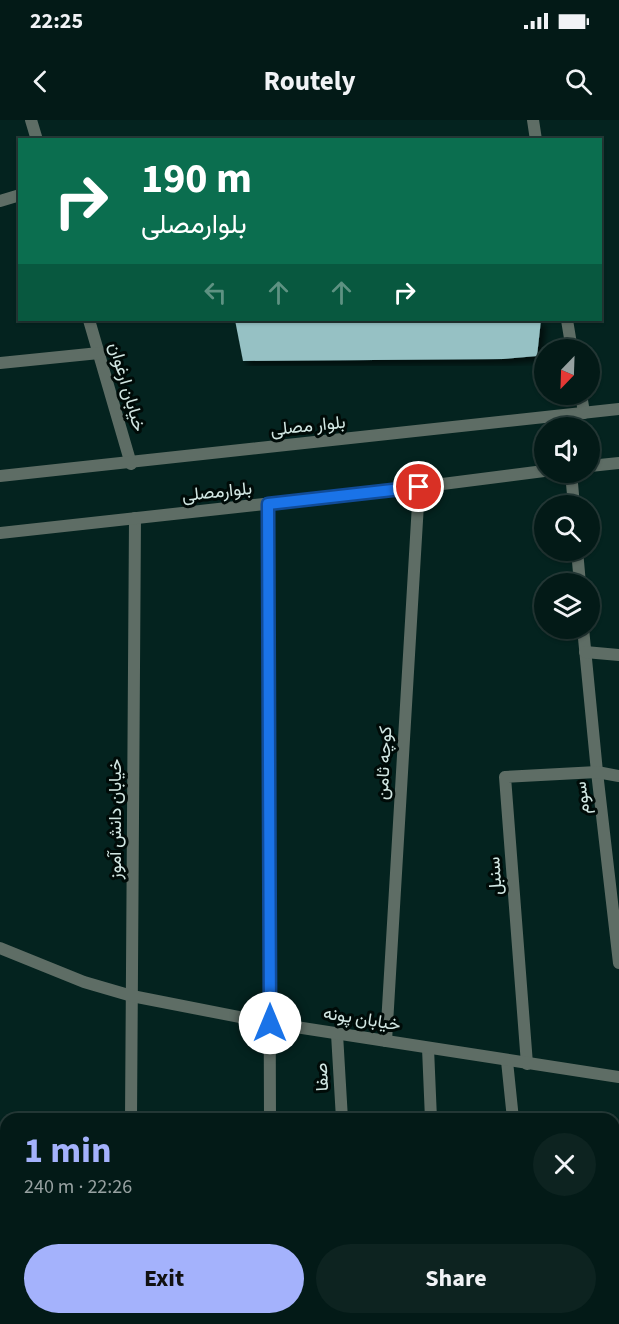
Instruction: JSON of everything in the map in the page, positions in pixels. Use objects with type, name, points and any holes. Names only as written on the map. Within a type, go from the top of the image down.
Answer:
[{"type":"street","points":[[31,120],[36,138]]},
{"type":"street","points":[[533,120],[536,138]]},
{"type":"street","points":[[0,201],[18,196]]},
{"type":"street","name":"خیابان ارغوان","points":[[89,321],[131,464]]},
{"type":"street","points":[[567,321],[570,339]]},
{"type":"street","points":[[0,363],[99,353]]},
{"type":"street","points":[[582,405],[584,413]]},
{"type":"street","name":"بلوار مصلی","points":[[0,476],[131,464],[619,409]]},
{"type":"street","points":[[600,465],[619,463]]},
{"type":"street","name":"بلوارمصلی","points":[[0,533],[534,472]]},
{"type":"street","name":"کوچه ثامن","points":[[386,1041],[419,487]]},
{"type":"street","points":[[268,504],[270,1113]]},
{"type":"street","name":"خیابان دانش آموز","points":[[131,1113],[135,518]]},
{"type":"street","name":"سوم","points":[[584,639],[619,963]]},
{"type":"street","points":[[585,652],[619,655]]},
{"type":"street","points":[[597,772],[619,776]]},
{"type":"street","name":"سنبل","points":[[527,1064],[505,777],[597,772]]},
{"type":"street","name":"خیابان پونه","points":[[0,948],[84,982],[132,996],[270,1023],[619,1077]]},
{"type":"street","name":"صفا","points":[[337,1034],[342,1113]]},
{"type":"street","points":[[428,1048],[431,1113]]},
{"type":"street","points":[[507,1061],[512,1113]]},
{"type":"building","points":[[235,321],[541,321],[539,339],[534,339],[534,356],[503,359],[243,361]]},
{"type":"route","points":[[270,1023],[268,504],[419,487]]}]
